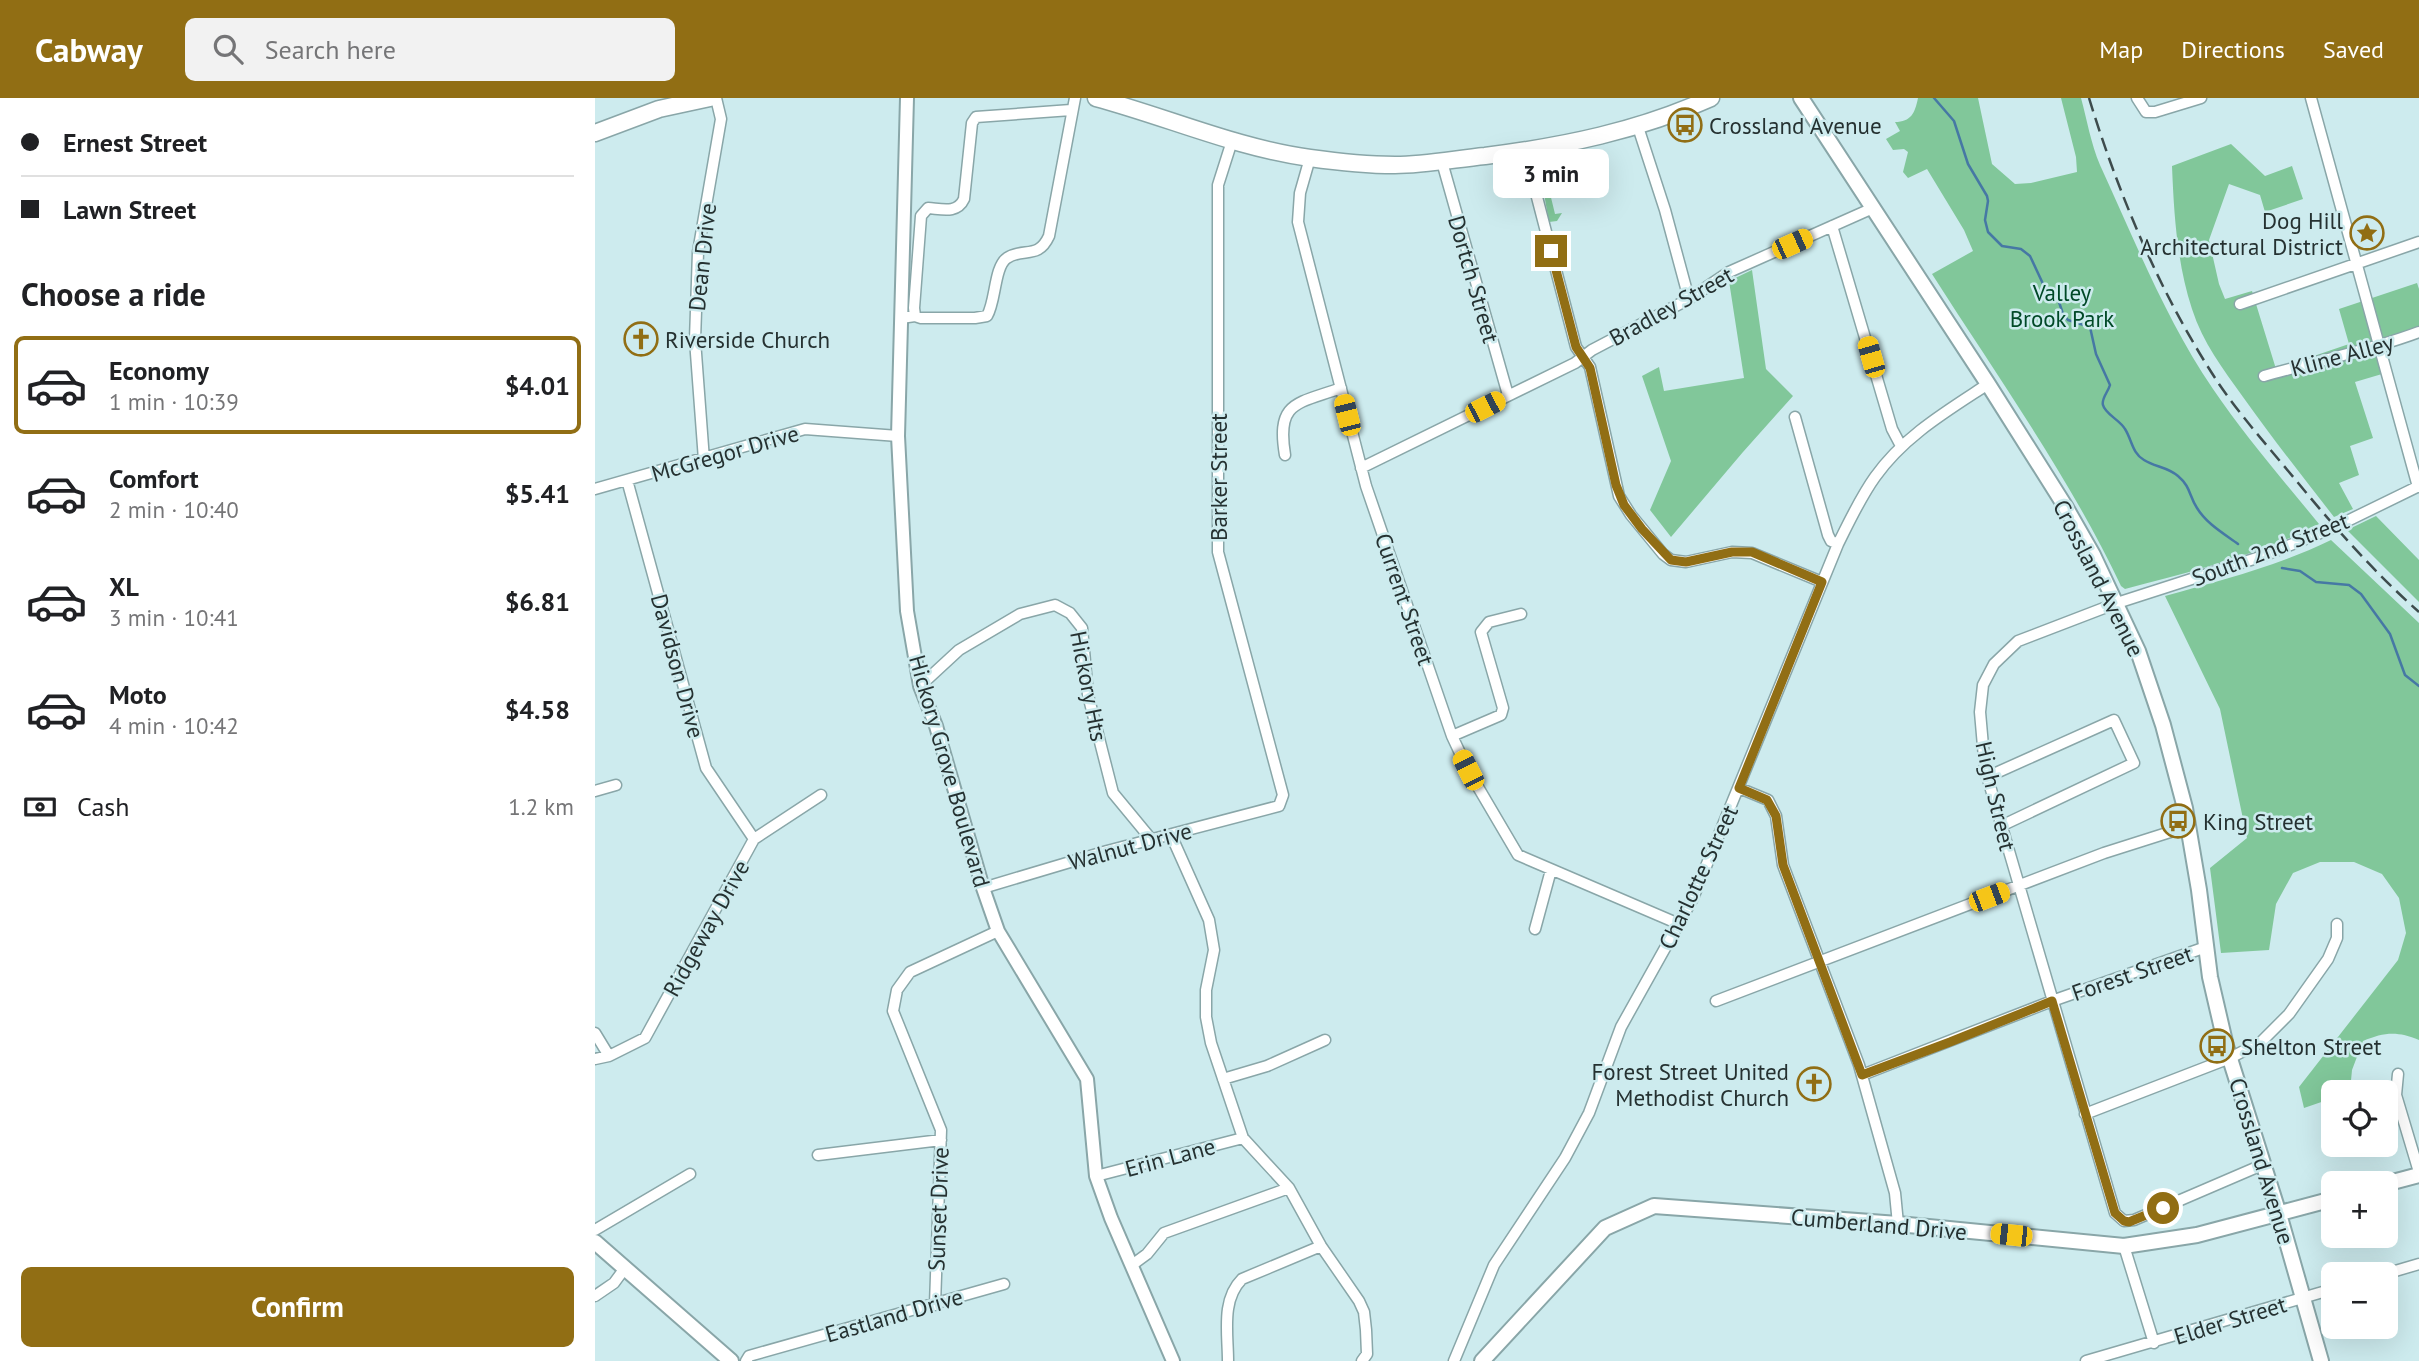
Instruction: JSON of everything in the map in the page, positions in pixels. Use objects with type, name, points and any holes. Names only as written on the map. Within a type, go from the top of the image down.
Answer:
[{"type":"highway","points":[[595,133],[659,109],[710,98]]},
{"type":"highway","points":[[1095,98],[1232,141],[1310,158],[1395,165],[1525,151],[1600,137],[1638,127],[1710,98]]},
{"type":"main road","name":"Crossland Avenue","points":[[1801,98],[2072,518],[2117,603],[2152,689],[2171,751],[2189,826],[2210,977],[2230,1058],[2304,1297],[2321,1361]]},
{"type":"main road","points":[[2398,1180],[2419,1174]]},
{"type":"main road","name":"Cumberland Drive","points":[[1482,1361],[1605,1228],[1654,1206],[1898,1224],[2125,1246],[2197,1235],[2321,1202]]},
{"type":"main road","points":[[595,1242],[731,1361]]},
{"type":"street","name":"Dean Drive","points":[[704,460],[695,340],[698,252],[722,119],[716,98]]},
{"type":"street","name":"Hickory Grove Boulevard","points":[[907,98],[898,436],[907,611],[920,686],[936,726],[998,931],[1087,1079],[1096,1177],[1174,1361]]},
{"type":"street","points":[[901,318],[987,316],[992,308],[1000,266],[1007,258],[1039,250],[1045,244],[1049,236],[1075,98]]},
{"type":"street","points":[[2137,98],[2146,112],[2201,98]]},
{"type":"street","points":[[2311,98],[2418,486]]},
{"type":"street","points":[[915,316],[921,216],[928,208],[954,209],[961,206],[972,123],[976,117],[1072,110]]},
{"type":"street","points":[[1638,127],[1665,210],[1689,299]]},
{"type":"street","name":"Barker Street","points":[[1232,141],[1218,185],[1218,552],[1283,795],[1279,806]]},
{"type":"street","points":[[1525,151],[1576,347],[1590,368],[1619,496],[1631,515],[1671,560],[1686,562],[1732,552],[1752,552],[1822,582]]},
{"type":"street","name":"Current Street","points":[[1310,158],[1300,193],[1299,222],[1361,468],[1452,736],[1468,770],[1514,851],[1551,870],[1679,924]]},
{"type":"street","name":"Dortch Street","points":[[1442,162],[1508,395]]},
{"type":"street","name":"Bradley Street","points":[[1361,468],[1575,363],[1689,299],[1729,272],[1873,208]]},
{"type":"street","points":[[1832,226],[1892,429],[1901,446]]},
{"type":"street","points":[[2240,304],[2419,242]]},
{"type":"street","name":"Kline Alley","points":[[2264,376],[2380,346],[2419,332]]},
{"type":"street","name":"Charlotte Street","points":[[1454,1361],[1494,1265],[1565,1158],[1589,1113],[1627,1016],[1697,888],[1838,544],[1873,479],[1901,446],[1935,419],[1988,384]]},
{"type":"street","points":[[1285,455],[1282,429],[1286,413],[1299,403],[1341,388]]},
{"type":"street","points":[[1795,417],[1828,535],[1831,541],[1838,544]]},
{"type":"street","name":"McGregor Drive","points":[[595,489],[704,460],[804,429],[898,436]]},
{"type":"street","name":"Davidson Drive","points":[[627,480],[706,768],[754,839]]},
{"type":"street","name":"South 2nd Street","points":[[2117,603],[2263,556],[2335,527],[2418,486]]},
{"type":"street","name":"High Street","points":[[2117,603],[2025,637],[2010,647],[1994,664],[1983,685],[1980,698],[1980,732],[1987,777],[2112,1207],[2119,1218],[2124,1221],[2142,1217],[2262,1165]]},
{"type":"street","name":"Hickory Hts","points":[[920,686],[959,650],[1020,614],[1055,605],[1070,613],[1082,628],[1088,695],[1113,793],[1150,839]]},
{"type":"street","points":[[1452,736],[1501,715],[1503,708],[1481,632],[1489,622],[1521,614]]},
{"type":"street","points":[[1987,777],[2114,720],[2134,763],[2001,826]]},
{"type":"street","points":[[595,791],[616,785]]},
{"type":"street","points":[[1739,788],[1767,800],[1772,807],[1778,826],[1783,865],[1862,1075],[1895,1193],[1898,1224]]},
{"type":"street","name":"Ridgeway Drive","points":[[595,1059],[609,1056],[645,1038],[754,839],[821,795]]},
{"type":"street","name":"Walnut Drive","points":[[983,888],[1150,839],[1279,806]]},
{"type":"street","points":[[1716,1001],[2103,853],[2189,826]]},
{"type":"street","points":[[1171,835],[1209,920],[1214,950],[1206,990],[1206,1017],[1211,1043],[1243,1138],[1289,1188],[1321,1246],[1359,1300],[1364,1312],[1367,1354],[1362,1361]]},
{"type":"street","points":[[1535,929],[1551,870]]},
{"type":"street","points":[[2085,1115],[2230,1058],[2261,1042],[2289,1014],[2335,947],[2337,924]]},
{"type":"street","name":"Sunset Drive","points":[[935,1305],[941,1130],[893,1011],[897,990],[910,972],[998,931]]},
{"type":"street","name":"Forest Street","points":[[1862,1075],[2052,1001],[2206,947]]},
{"type":"street","points":[[595,1033],[609,1056]]},
{"type":"street","points":[[1223,1079],[1267,1066],[1325,1040]]},
{"type":"street","points":[[2398,1074],[2396,1095],[2419,1174]]},
{"type":"street","name":"Erin Lane","points":[[1096,1177],[1243,1138]]},
{"type":"street","points":[[818,1155],[941,1140]]},
{"type":"street","points":[[595,1230],[690,1174]]},
{"type":"street","points":[[1132,1265],[1147,1254],[1164,1233],[1289,1188]]},
{"type":"street","points":[[1228,1361],[1228,1302],[1232,1289],[1242,1279],[1321,1246]]},
{"type":"street","points":[[2125,1246],[2154,1343]]},
{"type":"street","points":[[2398,1270],[2419,1264]]},
{"type":"street","points":[[595,1296],[614,1283],[625,1268]]},
{"type":"street","name":"Eastland Drive","points":[[746,1361],[749,1356],[1004,1284]]},
{"type":"street","name":"Elder Street","points":[[2086,1361],[2321,1292]]},
{"type":"green space","name":"Valley Brook Park","points":[[1918,98],[1978,98],[1992,164],[2015,184],[2077,172],[2076,157],[2061,98],[2081,98],[2100,165],[2180,336],[2225,406],[2319,524],[2273,545],[2224,562],[2125,589],[2121,586],[2056,467],[1932,274],[1973,251],[1964,230],[1927,169],[1908,178],[1903,172],[1908,152],[1904,149],[1893,150],[1886,139],[1900,131],[1895,122],[1911,116]]},
{"type":"green space","points":[[2231,144],[2265,176],[2292,166],[2303,199],[2265,212],[2260,195],[2229,184],[2209,240],[2225,299],[2252,291],[2276,369],[2349,344],[2339,309],[2417,283],[2419,289],[2419,329],[2375,344],[2382,374],[2355,382],[2373,438],[2350,446],[2359,475],[2339,483],[2353,509],[2334,517],[2221,366],[2202,333],[2187,292],[2177,239],[2172,166]]},
{"type":"green space","points":[[1553,162],[1557,179],[1547,181],[1555,214],[1562,213],[1557,221],[1549,222],[1540,171],[1544,165]]},
{"type":"green space","points":[[1752,270],[1766,369],[1793,396],[1671,537],[1650,510],[1671,461],[1642,376],[1659,367],[1664,391],[1744,378],[1729,281]]},
{"type":"green space","points":[[2376,516],[2419,560],[2419,602],[2347,530]]},
{"type":"green space","points":[[2331,540],[2419,623],[2419,1040],[2391,1034],[2363,1041],[2351,1080],[2321,1080],[2321,1102],[2304,1108],[2299,1087],[2398,960],[2406,933],[2399,898],[2382,874],[2354,862],[2320,862],[2293,873],[2276,904],[2269,950],[2221,953],[2210,868],[2247,838],[2220,709],[2165,596],[2270,565]]},
{"type":"waterway","points":[[1934,98],[1954,121],[1968,164],[1987,196],[1985,220],[1988,232],[2002,246],[2021,249],[2030,256],[2044,286],[2059,302],[2068,320],[2090,327],[2096,354],[2110,385],[2103,400],[2104,408],[2123,426],[2140,457],[2178,476],[2201,514],[2238,544]]},
{"type":"waterway","points":[[2282,568],[2300,571],[2316,582],[2349,585],[2361,594],[2390,634],[2405,675],[2419,686]]},
{"type":"railway","points":[[2089,98],[2114,172],[2144,246],[2179,317],[2219,384],[2258,435],[2342,534],[2419,612]]},
{"type":"place","name":"Crossland Avenue","points":[[1685,125]]},
{"type":"place","name":"Dog Hill Architectural District","points":[[2367,233]]},
{"type":"place","name":"Riverside Church","points":[[641,339]]},
{"type":"place","name":"King Street","points":[[2178,821]]},
{"type":"place","name":"Shelton Street","points":[[2217,1046]]},
{"type":"place","name":"Forest Street United Methodist Church","points":[[1814,1084]]},
{"type":"route","points":[[1551,251],[1576,347],[1590,368],[1616,485],[1624,505],[1642,529],[1671,560],[1686,562],[1732,552],[1752,552],[1822,582],[1739,788],[1767,800],[1776,816],[1783,865],[1862,1075],[2052,1001],[2115,1213],[2129,1222],[2163,1208]]}]
